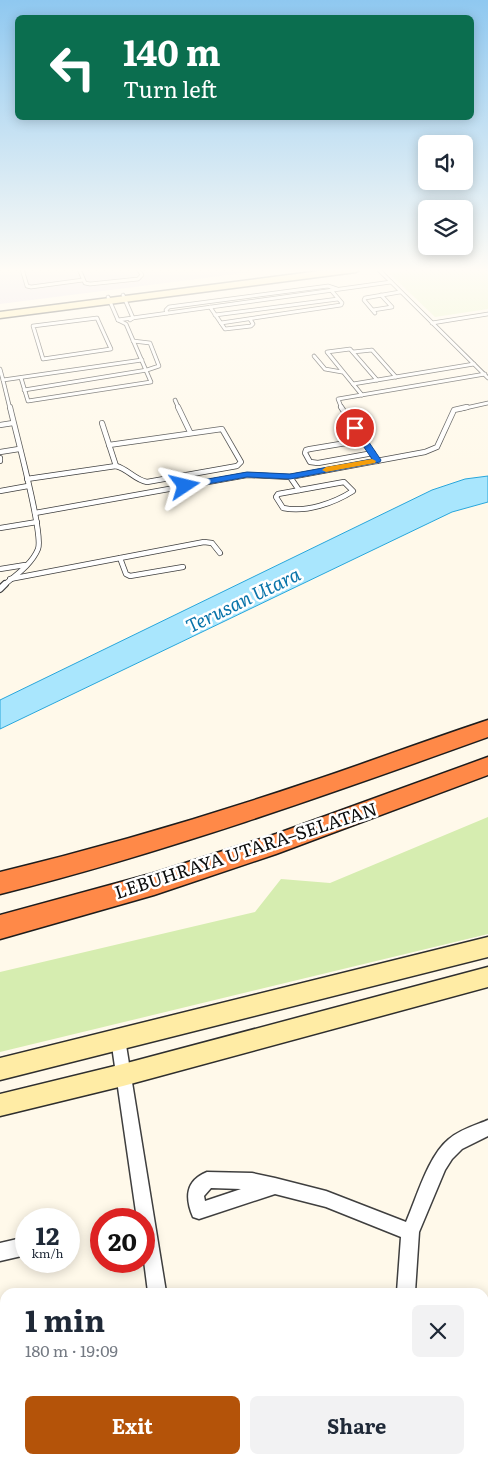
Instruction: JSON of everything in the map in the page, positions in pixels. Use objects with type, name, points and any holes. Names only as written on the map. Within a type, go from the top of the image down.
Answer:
[{"type":"highway","name":"LEBUHRAYA UTARA–SELATAN","points":[[0,883],[189,832],[289,799],[488,728]]},
{"type":"highway","name":"LEBUHRAYA UTARA–SELATAN","points":[[0,927],[154,884],[266,848],[488,766]]},
{"type":"street","points":[[0,1069],[488,947]]},
{"type":"street","points":[[0,1105],[123,1075],[488,977]]},
{"type":"street","points":[[118,1039],[156,1288]]},
{"type":"street","points":[[406,1288],[410,1232],[446,1153],[456,1143],[488,1128]]},
{"type":"street","points":[[275,1186],[326,1200],[410,1232]]},
{"type":"street","points":[[0,1252],[15,1249]]},
{"type":"lane","points":[[36,337],[43,359],[46,360],[111,349],[106,337]]},
{"type":"lane","points":[[21,378],[27,399],[31,401],[149,383],[151,380],[131,337]]},
{"type":"lane","points":[[447,337],[486,376]]},
{"type":"lane","points":[[24,390],[147,370],[159,366],[151,344],[147,342],[133,342]]},
{"type":"lane","points":[[362,394],[327,352],[347,348],[353,352],[377,380]]},
{"type":"lane","points":[[353,352],[372,350],[396,377]]},
{"type":"lane","points":[[82,355],[86,368]]},
{"type":"lane","points":[[314,356],[325,369],[342,372]]},
{"type":"lane","points":[[3,380],[142,360]]},
{"type":"lane","points":[[353,384],[474,364]]},
{"type":"lane","points":[[0,369],[37,522],[38,548],[25,565],[0,589]]},
{"type":"lane","points":[[377,460],[337,401],[342,398],[362,394],[486,376]]},
{"type":"lane","points":[[175,400],[190,432]]},
{"type":"lane","points":[[34,512],[247,475],[290,477],[432,450],[440,442],[454,410],[488,402]]},
{"type":"lane","points":[[0,425],[13,423]]},
{"type":"lane","points":[[102,423],[116,466]]},
{"type":"lane","points":[[27,479],[116,466],[127,469],[142,482],[240,465],[241,462],[222,429],[190,432],[110,445]]},
{"type":"lane","points":[[364,440],[310,449],[306,450],[305,453],[310,462],[318,463],[373,453]]},
{"type":"lane","points":[[0,452],[19,449]]},
{"type":"lane","points":[[290,477],[299,490]]},
{"type":"lane","points":[[344,482],[353,491],[332,502],[290,510],[283,508],[276,497],[278,494],[299,490],[344,482]]},
{"type":"lane","points":[[0,491],[28,486]]},
{"type":"lane","points":[[0,528],[37,522]]},
{"type":"lane","points":[[10,580],[204,542],[212,543],[220,553]]},
{"type":"lane","points":[[120,558],[126,574],[130,576],[183,566]]},
{"type":"lane","points":[[0,569],[25,565]]},
{"type":"green space","points":[[488,817],[488,934],[0,1052],[0,972],[255,912],[281,879],[330,883]]},
{"type":"water","name":"Terusan Utara","points":[[488,476],[488,502],[452,512],[0,729],[0,700],[432,490],[465,479]]},
{"type":"slow traffic","points":[[326,470],[372,461]]},
{"type":"route","points":[[185,486],[247,475],[279,478],[290,477],[377,460],[355,428]]}]
